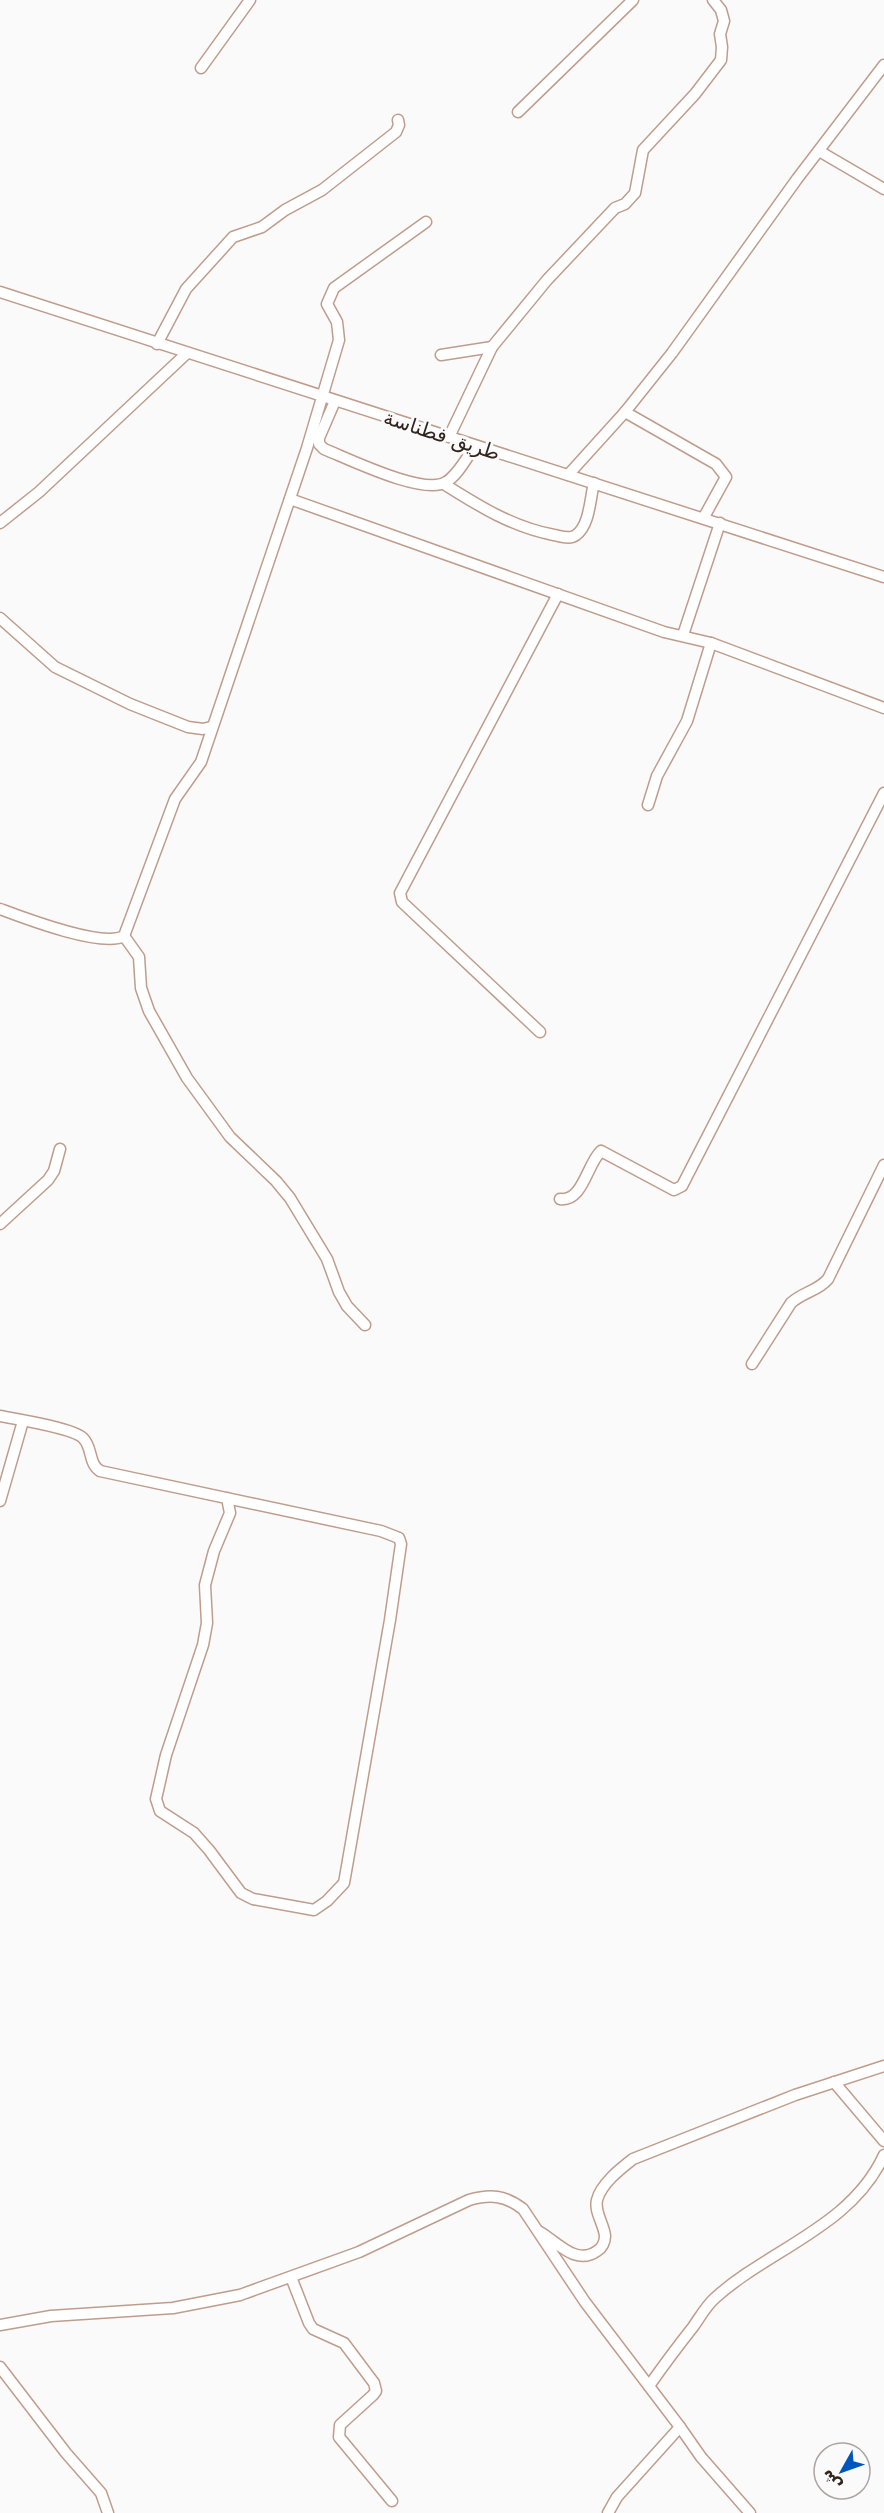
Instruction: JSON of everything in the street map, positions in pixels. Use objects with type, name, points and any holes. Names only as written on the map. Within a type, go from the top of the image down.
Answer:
[{"type":"street","points":[[201,68],[250,0]]},
{"type":"street","points":[[518,112],[633,0]]},
{"type":"street","points":[[449,437],[492,347],[547,279],[615,208],[630,200],[638,184],[643,150],[695,94],[721,60],[720,34],[724,21],[721,10],[713,0]]},
{"type":"street","points":[[568,475],[626,412],[672,353],[884,65]]},
{"type":"street","points":[[157,344],[186,289],[233,237],[262,227],[285,210],[322,190],[396,132],[399,125],[398,120]]},
{"type":"street","points":[[819,151],[884,189]]},
{"type":"street","points":[[0,909],[74,933],[117,940],[124,936],[175,798],[201,762],[210,727],[216,718],[323,397],[339,340],[337,322],[327,304],[334,288],[426,222]]},
{"type":"street","name":"طريق فطناسة","points":[[0,292],[186,354],[704,517],[884,577]]},
{"type":"street","points":[[441,355],[486,350],[492,347]]},
{"type":"street","points":[[0,523],[39,492],[186,354]]},
{"type":"street","points":[[335,401],[319,438],[319,444],[324,449],[417,485],[444,484],[450,480],[475,446]]},
{"type":"street","points":[[626,412],[716,464],[723,472],[726,477],[704,517]]},
{"type":"street","points":[[444,484],[494,515],[533,531],[570,538],[577,535],[585,523],[594,483]]},
{"type":"street","points":[[290,499],[664,632],[711,643],[884,708]]},
{"type":"street","points":[[683,635],[720,523]]},
{"type":"street","points":[[540,1032],[402,902],[400,893],[558,594]]},
{"type":"street","points":[[0,618],[55,667],[130,704],[188,727],[202,729],[210,727]]},
{"type":"street","points":[[648,806],[657,776],[687,721],[711,643]]},
{"type":"street","points":[[560,1199],[566,1200],[575,1194],[601,1151],[674,1190],[682,1186],[884,793]]},
{"type":"street","points":[[124,936],[138,957],[141,988],[149,1011],[187,1078],[230,1137],[276,1181],[290,1198],[327,1259],[339,1292],[347,1306],[365,1324]]},
{"type":"street","points":[[0,1224],[48,1180],[54,1171],[60,1149]]},
{"type":"street","points":[[752,1364],[791,1303],[798,1297],[818,1289],[828,1279],[884,1165]]},
{"type":"street","points":[[0,1416],[79,1434],[88,1446],[93,1464],[100,1471],[227,1498],[381,1531],[397,1536],[400,1541],[390,1620],[344,1883],[320,1908],[314,1910],[254,1899],[241,1893],[194,1833],[160,1811],[156,1799],[166,1755],[203,1645],[207,1623],[205,1585],[214,1551],[230,1513],[227,1498]]},
{"type":"street","points":[[0,1501],[23,1421]]},
{"type":"street","points":[[536,2229],[571,2254],[586,2256],[596,2252],[604,2244],[605,2237],[596,2207],[598,2198],[620,2169],[633,2159],[784,2099],[884,2066]]},
{"type":"street","points":[[834,2082],[884,2141]]},
{"type":"street","points":[[649,2386],[716,2297],[745,2275],[812,2234],[840,2211],[872,2177],[884,2155]]},
{"type":"street","points":[[0,2325],[51,2316],[173,2308],[240,2295],[359,2252],[469,2200],[483,2196],[498,2196],[511,2200],[523,2209],[585,2302],[701,2457],[750,2513]]},
{"type":"street","points":[[291,2277],[309,2323],[314,2328],[344,2343],[374,2383],[374,2395],[340,2425],[339,2437],[392,2501]]},
{"type":"street","points":[[0,2367],[66,2453],[101,2493],[108,2513]]},
{"type":"street","points":[[608,2513],[616,2497],[680,2427]]}]
